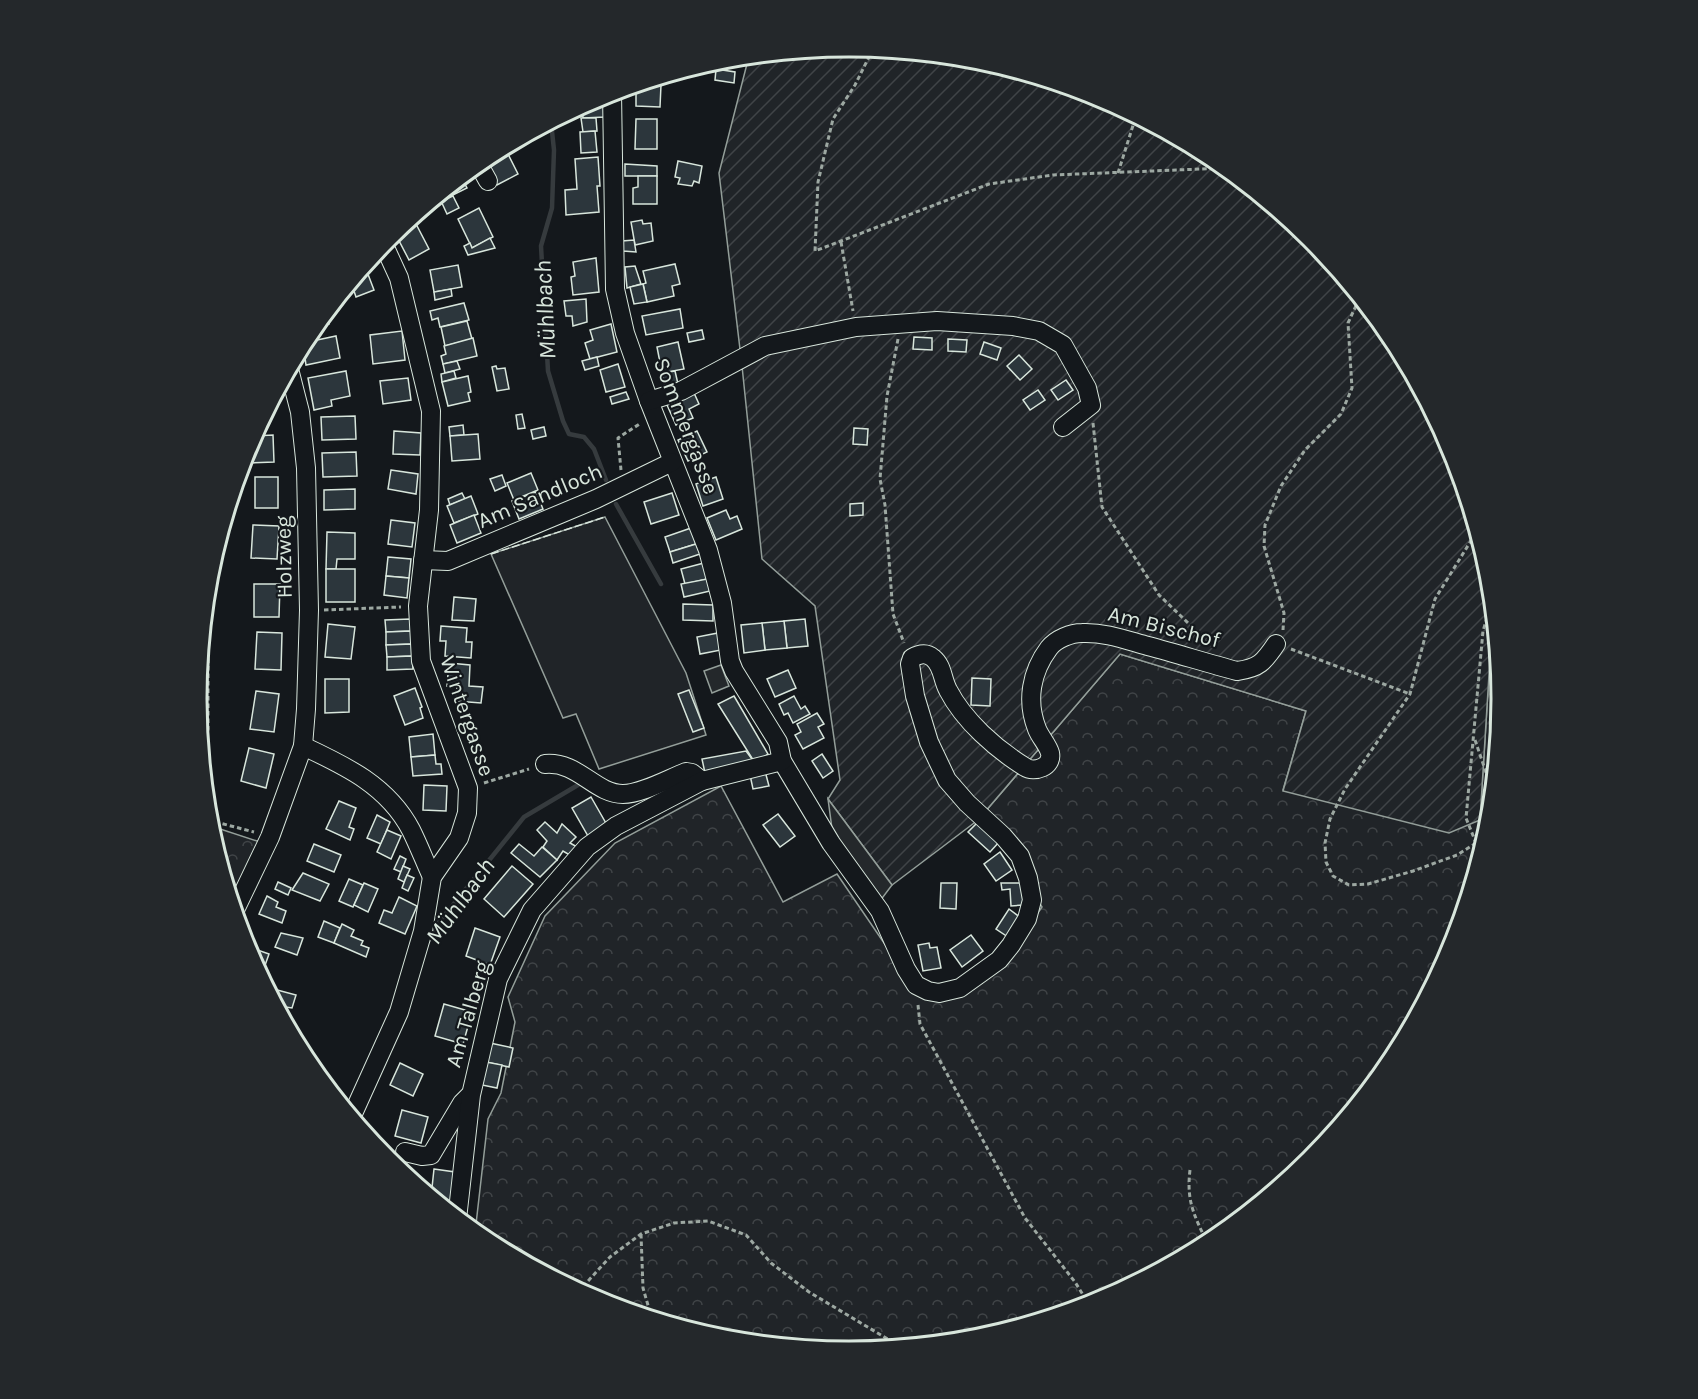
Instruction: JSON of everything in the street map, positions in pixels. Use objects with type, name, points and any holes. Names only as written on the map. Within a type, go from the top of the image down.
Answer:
[{"type":"street","name":"Sommergasse","points":[[612,102],[615,289],[626,333],[672,462],[708,550],[722,603],[730,661],[778,742],[782,761]]},
{"type":"street","points":[[483,172],[488,181]]},
{"type":"street","name":"Wintergasse","points":[[355,1110],[399,1012],[423,931],[432,877],[459,838],[467,813],[468,788],[421,661],[418,606],[429,510],[431,411],[399,278],[388,253]]},
{"type":"street","points":[[652,408],[765,346],[856,327],[899,322],[937,321],[1014,326],[1039,331],[1063,345],[1087,388],[1091,405],[1063,427]]},
{"type":"street","name":"Holzweg","points":[[239,901],[270,837],[303,746],[309,610],[306,468],[300,412],[292,380]]},
{"type":"street","name":"Am Sandloch","points":[[423,560],[448,561],[596,499],[672,462]]},
{"type":"street","name":"Am Bischof","points":[[912,658],[919,654],[927,654],[934,658],[959,708],[994,744],[1027,769],[1035,770],[1049,762],[1050,754],[1037,730],[1031,707],[1031,686],[1039,664],[1051,645],[1065,637],[1079,633],[1103,634],[1237,671],[1253,669],[1265,660],[1276,644]]},
{"type":"street","points":[[782,761],[831,843],[880,911],[906,969],[916,985],[928,992],[939,993],[960,988],[999,960],[1027,919],[1032,900],[1028,878],[1020,856],[947,780],[929,742],[915,696],[910,664],[912,658]]},
{"type":"street","points":[[303,746],[346,766],[376,786],[393,804],[410,829],[432,877]]},
{"type":"street","name":"Am Talberg","points":[[458,1209],[471,1095],[498,979],[532,910],[586,848],[616,826],[702,781],[782,761]]},
{"type":"street","points":[[545,764],[557,763],[567,766],[611,792],[621,794],[633,793],[686,772],[693,773],[702,781]]},
{"type":"street","points":[[405,1152],[422,1156],[431,1155],[462,1103],[471,1095]]},
{"type":"path","points":[[869,57],[855,85],[833,119],[818,182],[815,251],[989,184],[1053,175],[1211,169]]},
{"type":"path","points":[[1118,173],[1134,123]]},
{"type":"path","points":[[841,242],[856,327]]},
{"type":"path","points":[[1356,304],[1348,323],[1352,388],[1341,414],[1305,450],[1281,486],[1265,525],[1264,546],[1284,613],[1284,628],[1276,644],[1410,694]]},
{"type":"path","points":[[899,322],[887,396],[880,479],[885,505],[893,614],[903,643],[912,658]]},
{"type":"path","points":[[1091,405],[1102,507],[1159,595],[1213,648]]},
{"type":"path","points":[[622,486],[618,438],[652,408]]},
{"type":"path","points":[[1472,540],[1436,599],[1410,694],[1346,789],[1330,819],[1325,843],[1326,862],[1334,876],[1349,885],[1368,884],[1457,855],[1475,844]]},
{"type":"path","points":[[309,610],[418,606]]},
{"type":"path","points":[[1475,841],[1466,818],[1483,631],[1486,620]]},
{"type":"path","points":[[208,657],[208,730]]},
{"type":"path","points":[[1474,738],[1487,775]]},
{"type":"path","points":[[486,782],[545,764]]},
{"type":"path","points":[[219,823],[270,837]]},
{"type":"path","points":[[916,985],[920,1024],[960,1100],[1025,1218],[1084,1297]]},
{"type":"path","points":[[1190,1170],[1187,1189],[1190,1205],[1204,1235]]},
{"type":"path","points":[[585,1285],[610,1257],[641,1234],[674,1223],[708,1221],[746,1235],[771,1263],[809,1292],[891,1341]]},
{"type":"path","points":[[641,1234],[643,1288],[649,1310]]},
{"type":"green space","points":[[807,58],[891,58],[974,69],[1056,91],[1095,106],[1133,123],[1206,165],[1273,216],[1332,276],[1359,308],[1383,343],[1425,415],[1443,454],[1457,493],[1470,533],[1479,574],[1490,657],[1480,820],[1449,833],[1283,791],[1306,711],[1120,654],[978,820],[892,885],[828,799],[840,780],[815,606],[762,559],[719,173],[747,65]]},
{"type":"green space","points":[[605,517],[686,673],[706,735],[599,769],[576,714],[563,718],[491,554]]},
{"type":"green space","points":[[1120,654],[1306,711],[1283,790],[1480,820],[1470,866],[1443,945],[1425,984],[1405,1021],[1359,1091],[1332,1123],[1273,1183],[1206,1234],[1133,1276],[1056,1308],[974,1330],[891,1341],[807,1341],[724,1330],[642,1308],[565,1276],[528,1256],[476,1222],[488,1119],[501,1093],[515,1022],[508,997],[545,916],[615,843],[721,786],[783,902],[837,874],[912,984],[947,988],[1012,951],[1042,907],[1008,851],[978,820]]},
{"type":"green space","points":[[1490,658],[1492,700],[1490,742],[1480,818]]},
{"type":"green space","points":[[220,829],[263,843],[236,892]]},
{"type":"shaded area","points":[[721,665],[729,686],[712,693],[704,671]]},
{"type":"shaded area","points":[[828,799],[892,885],[874,909],[833,836]]},
{"type":"building","points":[[716,71],[735,72],[734,83],[715,80]]},
{"type":"building","points":[[661,85],[660,107],[636,106],[636,93]]},
{"type":"building","points":[[605,105],[605,117],[583,118],[583,115]]},
{"type":"building","points":[[581,118],[596,118],[597,131],[583,132]]},
{"type":"building","points":[[636,119],[657,119],[657,149],[635,149]]},
{"type":"building","points":[[595,131],[597,152],[581,153],[580,132]]},
{"type":"building","points":[[508,155],[518,174],[497,185],[488,168]]},
{"type":"building","points":[[598,157],[599,212],[566,215],[565,190],[577,189],[575,159]]},
{"type":"building","points":[[678,161],[702,166],[699,183],[694,181],[692,186],[678,184],[680,178],[675,177]]},
{"type":"building","points":[[625,164],[657,166],[657,176],[625,176]]},
{"type":"building","points":[[638,176],[657,176],[657,204],[633,204],[633,188],[638,187]]},
{"type":"building","points":[[465,185],[467,188],[449,197]]},
{"type":"building","points":[[453,196],[459,208],[447,214],[442,203]]},
{"type":"building","points":[[479,208],[493,237],[472,248],[458,219]]},
{"type":"building","points":[[642,220],[643,224],[651,223],[653,241],[635,245],[631,222]]},
{"type":"building","points":[[416,224],[429,249],[409,260],[399,241]]},
{"type":"building","points":[[490,238],[495,248],[468,255],[464,246],[470,243],[472,248]]},
{"type":"building","points":[[634,240],[636,252],[623,251],[622,241]]},
{"type":"building","points":[[596,258],[599,292],[573,295],[571,277],[575,276],[573,262]]},
{"type":"building","points":[[675,264],[680,284],[672,286],[674,296],[647,302],[643,271]]},
{"type":"building","points":[[458,265],[462,287],[434,292],[430,270]]},
{"type":"building","points":[[635,266],[641,284],[627,288],[625,267]]},
{"type":"building","points":[[368,274],[374,290],[356,297],[354,290]]},
{"type":"building","points":[[643,284],[647,302],[634,304],[630,287]]},
{"type":"building","points":[[451,289],[452,296],[435,300],[434,292]]},
{"type":"building","points":[[586,299],[587,322],[573,326],[572,316],[566,316],[564,301]]},
{"type":"building","points":[[464,303],[469,320],[440,327],[438,318],[432,320],[430,311]]},
{"type":"building","points":[[680,309],[683,328],[646,335],[642,316]]},
{"type":"building","points":[[467,321],[472,339],[445,346],[441,327]]},
{"type":"building","points":[[611,324],[617,352],[590,359],[585,343],[593,340],[590,330]]},
{"type":"building","points":[[702,330],[704,339],[689,342],[687,333]]},
{"type":"building","points":[[402,331],[405,360],[373,364],[370,335]]},
{"type":"building","points":[[336,336],[340,358],[306,365],[305,359],[317,340]]},
{"type":"building","points":[[914,337],[932,338],[932,350],[913,349]]},
{"type":"building","points":[[473,338],[477,356],[443,364],[441,356],[446,354],[444,346]]},
{"type":"building","points":[[948,339],[967,340],[966,352],[948,351]]},
{"type":"building","points":[[678,342],[684,369],[662,373],[657,347]]},
{"type":"building","points":[[984,342],[1001,348],[997,360],[980,354]]},
{"type":"building","points":[[1019,355],[1032,369],[1020,380],[1007,366]]},
{"type":"building","points":[[597,357],[599,366],[585,370],[582,361]]},
{"type":"building","points":[[457,361],[460,369],[445,373],[443,364]]},
{"type":"building","points":[[618,364],[625,387],[606,392],[600,370]]},
{"type":"building","points":[[496,366],[497,369],[505,368],[509,389],[497,391],[492,367]]},
{"type":"building","points":[[346,371],[350,396],[331,400],[332,406],[314,410],[308,378]]},
{"type":"building","points":[[454,371],[456,378],[442,382],[441,374]]},
{"type":"building","points":[[675,371],[678,384],[665,386],[662,373]]},
{"type":"building","points":[[468,376],[470,401],[448,406],[442,382]]},
{"type":"building","points":[[408,378],[411,400],[383,404],[380,381]]},
{"type":"building","points":[[1066,380],[1073,390],[1058,400],[1051,390]]},
{"type":"building","points":[[1038,390],[1045,400],[1030,410],[1023,400]]},
{"type":"building","points":[[626,392],[629,399],[612,404],[610,397]]},
{"type":"building","points":[[694,393],[699,404],[689,409],[693,418],[676,425],[667,405]]},
{"type":"building","points":[[522,414],[525,428],[518,429],[516,415]]},
{"type":"building","points":[[355,416],[356,439],[322,440],[321,417]]},
{"type":"building","points":[[463,425],[464,435],[450,436],[449,427]]},
{"type":"building","points":[[544,427],[546,436],[533,439],[531,430]]},
{"type":"building","points":[[854,428],[868,429],[867,445],[853,444]]},
{"type":"building","points":[[394,431],[421,433],[420,455],[393,454]]},
{"type":"building","points":[[697,431],[707,452],[688,461],[678,440]]},
{"type":"building","points":[[478,434],[480,459],[452,461],[450,436]]},
{"type":"building","points":[[264,435],[273,435],[274,462],[252,463],[255,454]]},
{"type":"building","points":[[356,452],[357,476],[323,477],[322,453]]},
{"type":"building","points":[[391,470],[418,474],[416,494],[388,489]]},
{"type":"building","points":[[531,473],[538,490],[514,500],[507,483]]},
{"type":"building","points":[[502,475],[506,486],[495,491],[490,479]]},
{"type":"building","points":[[255,477],[278,477],[278,508],[255,508]]},
{"type":"building","points":[[716,477],[723,499],[703,506],[696,484]]},
{"type":"building","points":[[355,489],[355,509],[324,510],[324,490]]},
{"type":"building","points":[[536,492],[543,509],[519,519],[512,501]]},
{"type":"building","points":[[462,493],[465,499],[450,505],[448,499]]},
{"type":"building","points":[[672,493],[679,515],[651,524],[644,502]]},
{"type":"building","points":[[471,496],[478,514],[454,523],[447,506]]},
{"type":"building","points":[[863,503],[863,515],[850,516],[850,504]]},
{"type":"building","points":[[726,510],[730,519],[737,516],[742,529],[716,540],[707,518]]},
{"type":"building","points":[[474,515],[481,533],[457,543],[450,525]]},
{"type":"building","points":[[391,520],[415,523],[412,547],[388,544]]},
{"type":"building","points":[[253,525],[279,526],[277,559],[251,558]]},
{"type":"building","points":[[691,528],[696,544],[670,552],[665,537]]},
{"type":"building","points":[[327,532],[355,533],[355,559],[337,559],[336,569],[326,569]]},
{"type":"building","points":[[696,544],[700,554],[673,563],[670,552]]},
{"type":"building","points":[[388,557],[411,559],[409,578],[386,576]]},
{"type":"building","points":[[704,563],[707,579],[685,584],[681,569]]},
{"type":"building","points":[[326,569],[355,569],[355,602],[326,602]]},
{"type":"building","points":[[386,576],[409,578],[407,598],[384,595]]},
{"type":"building","points":[[707,579],[710,591],[684,597],[681,584]]},
{"type":"building","points":[[254,584],[280,584],[279,617],[254,617]]},
{"type":"building","points":[[454,597],[476,599],[474,621],[452,620]]},
{"type":"building","points":[[683,604],[713,605],[713,621],[683,620]]},
{"type":"building","points":[[410,619],[411,631],[386,632],[385,620]]},
{"type":"building","points":[[805,619],[808,646],[787,648],[784,621]]},
{"type":"building","points":[[784,621],[787,648],[765,650],[762,623]]},
{"type":"building","points":[[762,623],[765,650],[744,653],[741,625]]},
{"type":"building","points":[[328,624],[355,627],[351,659],[325,657]]},
{"type":"building","points":[[441,626],[467,628],[466,642],[472,642],[471,658],[445,656],[446,641],[440,641]]},
{"type":"building","points":[[411,631],[412,644],[386,645],[386,632]]},
{"type":"building","points":[[257,632],[282,633],[281,670],[255,669]]},
{"type":"building","points":[[718,633],[721,650],[700,654],[697,637]]},
{"type":"building","points":[[412,644],[412,656],[387,657],[386,645]]},
{"type":"building","points":[[412,656],[413,669],[387,670],[387,657]]},
{"type":"building","points":[[449,663],[470,665],[469,686],[483,687],[481,703],[456,701],[457,686],[447,686]]},
{"type":"building","points":[[788,670],[796,688],[775,697],[767,679]]},
{"type":"building","points":[[972,678],[991,679],[990,706],[971,705]]},
{"type":"building","points":[[325,679],[349,679],[349,712],[325,713]]},
{"type":"building","points":[[415,688],[422,707],[420,708],[423,718],[405,725],[394,696]]},
{"type":"building","points":[[689,690],[704,728],[693,732],[678,694]]},
{"type":"building","points":[[256,691],[279,694],[274,732],[250,729]]},
{"type":"building","points":[[734,696],[768,754],[755,763],[718,704]]},
{"type":"building","points":[[794,696],[801,709],[805,706],[810,714],[793,723],[788,713],[784,715],[779,704]]},
{"type":"building","points":[[817,713],[824,724],[818,727],[824,738],[803,749],[795,735],[801,732],[797,724]]},
{"type":"building","points":[[433,734],[435,755],[411,757],[409,737]]},
{"type":"building","points":[[249,748],[274,754],[266,788],[241,781]]},
{"type":"building","points":[[746,751],[755,763],[705,773],[702,759]]},
{"type":"building","points":[[822,754],[833,771],[823,778],[812,761]]},
{"type":"building","points":[[435,755],[436,764],[441,764],[442,774],[413,776],[411,757]]},
{"type":"building","points":[[765,771],[769,786],[753,789],[750,775]]},
{"type":"building","points":[[424,785],[447,786],[446,811],[423,810]]},
{"type":"building","points":[[591,797],[607,825],[588,836],[572,808]]},
{"type":"building","points":[[339,801],[356,808],[349,827],[354,829],[350,840],[326,829]]},
{"type":"building","points":[[778,814],[795,836],[780,847],[763,825]]},
{"type":"building","points":[[377,815],[390,822],[381,844],[367,838]]},
{"type":"building","points":[[979,821],[1000,841],[990,852],[968,832]]},
{"type":"building","points":[[545,822],[557,833],[562,824],[576,837],[570,843],[579,848],[573,857],[563,851],[557,860],[543,847],[547,841],[537,830]]},
{"type":"building","points":[[387,830],[401,836],[391,859],[377,852]]},
{"type":"building","points":[[314,844],[341,855],[334,872],[307,861]]},
{"type":"building","points":[[519,844],[534,856],[542,847],[557,860],[540,877],[511,853]]},
{"type":"building","points":[[1000,852],[1012,870],[996,881],[984,864]]},
{"type":"building","points":[[400,856],[406,859],[401,872],[394,869]]},
{"type":"building","points":[[403,866],[410,869],[404,882],[398,879]]},
{"type":"building","points":[[512,866],[533,884],[504,917],[484,899]]},
{"type":"building","points":[[303,873],[329,884],[320,901],[292,890]]},
{"type":"building","points":[[407,875],[414,878],[408,891],[402,888]]},
{"type":"building","points":[[349,879],[363,885],[353,907],[339,901]]},
{"type":"building","points":[[278,882],[291,888],[288,895],[275,889]]},
{"type":"building","points":[[364,883],[378,889],[368,912],[354,905]]},
{"type":"building","points":[[941,883],[957,883],[956,909],[940,908]]},
{"type":"building","points":[[1001,883],[1022,883],[1023,905],[1011,906],[1010,889],[1002,890]]},
{"type":"building","points":[[267,896],[278,902],[276,907],[286,911],[282,923],[259,914]]},
{"type":"building","points":[[399,897],[417,906],[405,934],[379,923],[384,910],[392,913]]},
{"type":"building","points":[[1009,909],[1021,918],[1008,937],[996,929]]},
{"type":"building","points":[[324,921],[340,928],[334,943],[318,937]]},
{"type":"building","points":[[342,924],[354,930],[351,936],[363,941],[361,945],[369,948],[366,957],[334,943]]},
{"type":"building","points":[[475,928],[500,937],[490,965],[466,956]]},
{"type":"building","points":[[281,933],[303,938],[297,955],[275,947]]},
{"type":"building","points":[[971,935],[983,951],[962,967],[950,950]]},
{"type":"building","points":[[929,943],[930,948],[937,947],[941,968],[923,971],[918,945]]},
{"type":"building","points":[[257,950],[269,954],[265,966]]},
{"type":"building","points":[[276,990],[296,995],[292,1008],[286,1007]]},
{"type":"building","points":[[444,1004],[472,1012],[463,1044],[435,1036]]},
{"type":"building","points":[[490,1043],[513,1048],[509,1067],[486,1062]]},
{"type":"building","points":[[486,1062],[502,1065],[497,1088],[482,1085]]},
{"type":"building","points":[[400,1063],[423,1074],[413,1096],[390,1085]]},
{"type":"building","points":[[402,1110],[428,1117],[421,1143],[395,1136]]},
{"type":"building","points":[[434,1169],[455,1172],[452,1203],[432,1188]]},
{"type":"waterway","name":"Mühlbach","points":[[552,130],[554,150],[552,208],[541,246],[548,371],[569,434],[584,437],[594,449],[606,480]]},
{"type":"waterway","name":"Mühlbach","points":[[616,504],[661,584]]},
{"type":"waterway","name":"Mühlbach","points":[[427,944],[436,926],[524,817],[578,785]]},
{"type":"fence","points":[[491,554],[605,517]]}]
